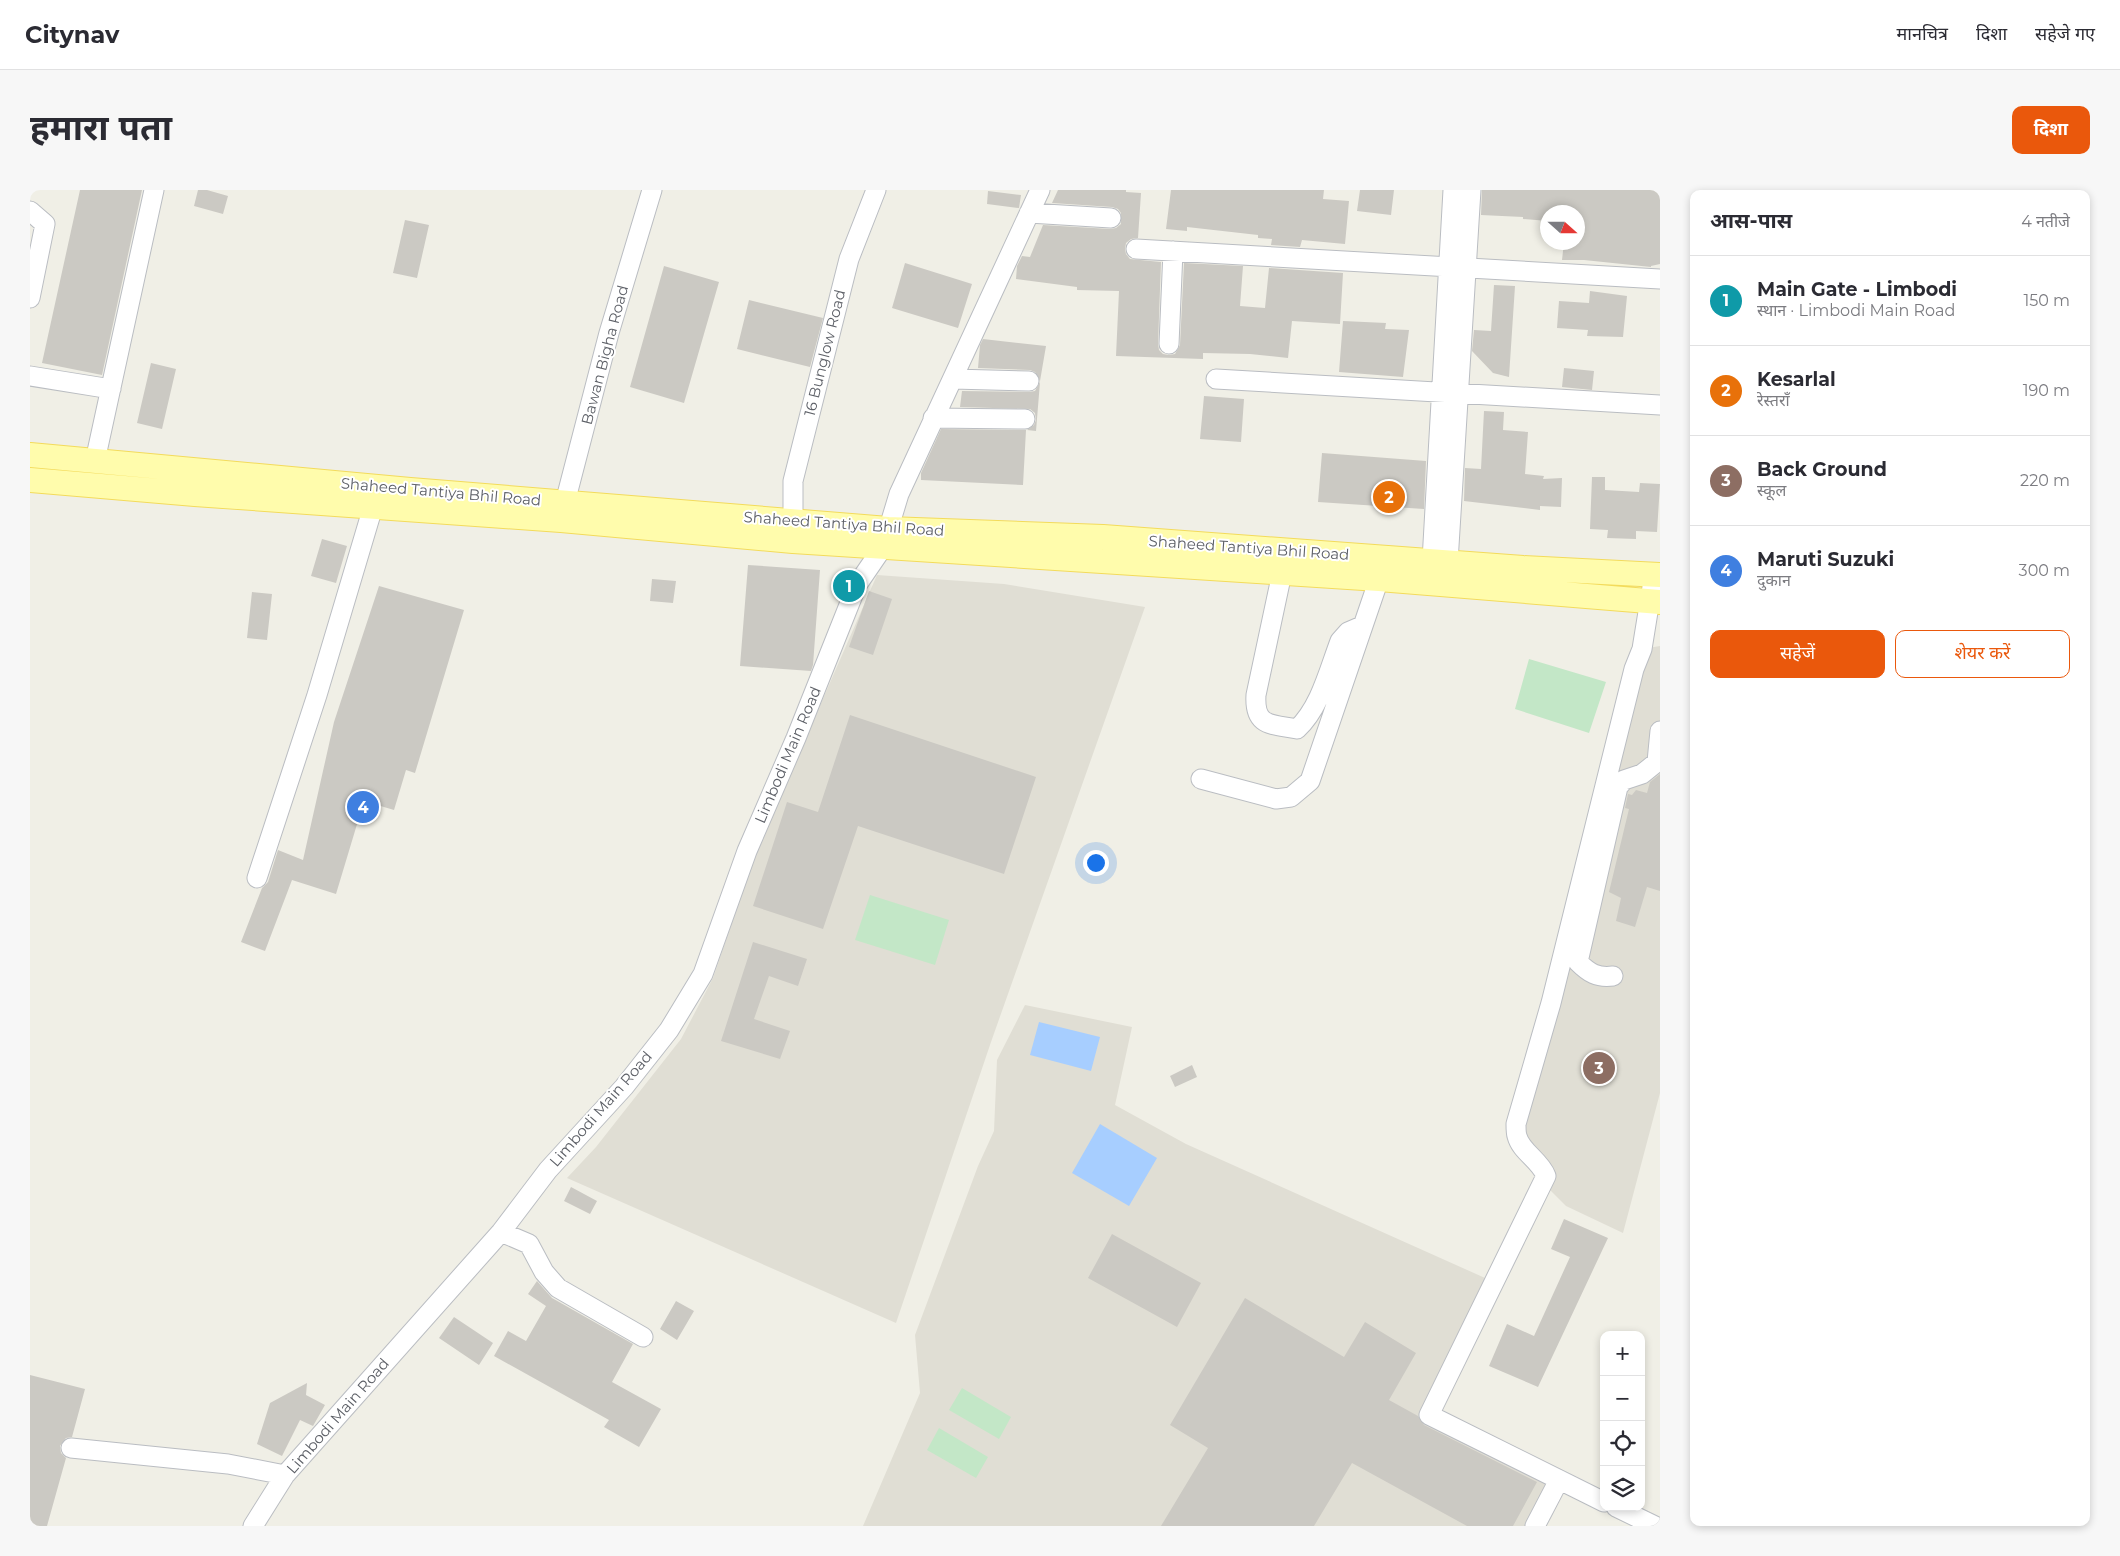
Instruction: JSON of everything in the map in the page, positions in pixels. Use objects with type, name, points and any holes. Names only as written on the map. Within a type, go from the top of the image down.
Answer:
[{"type":"main road","name":"Shaheed Tantiya Bhil Road","points":[[30,455],[563,511],[784,540],[1104,537],[1404,570],[1656,601]]},
{"type":"main road","name":"Shaheed Tantiya Bhil Road","points":[[30,480],[373,507],[563,511],[793,521],[885,538],[1282,574],[1379,579],[1404,570],[1440,561],[1657,575]]},
{"type":"street","points":[[95,461],[154,190]]},
{"type":"street","name":"Bawan Bigha Road","points":[[563,511],[609,333],[652,190]]},
{"type":"street","name":"16 Bunglow Road","points":[[793,521],[792,481],[849,259],[876,190]]},
{"type":"street","name":"Limbodi Main Road","points":[[253,1526],[285,1475],[501,1232],[548,1170],[624,1087],[669,1030],[703,974],[747,851],[796,738],[857,586],[885,538],[899,494],[1040,190]]},
{"type":"street","points":[[1440,561],[1457,268],[1453,190]]},
{"type":"street","points":[[1457,268],[1471,190]]},
{"type":"street","points":[[30,210],[46,224],[30,298]]},
{"type":"street","points":[[1029,213],[1111,218]]},
{"type":"street","points":[[1136,249],[1660,279]]},
{"type":"street","points":[[1169,344],[1173,251]]},
{"type":"street","points":[[30,376],[111,389]]},
{"type":"street","points":[[953,379],[1029,381]]},
{"type":"street","points":[[1216,379],[1660,404]]},
{"type":"street","points":[[933,418],[1025,419]]},
{"type":"street","points":[[257,878],[317,695],[373,507]]},
{"type":"street","points":[[1282,574],[1256,695],[1255,710],[1260,718],[1269,724],[1297,730],[1307,720],[1314,708],[1340,641],[1348,632],[1362,626]]},
{"type":"street","points":[[1600,1500],[1429,1416],[1546,1176],[1542,1166],[1524,1147],[1517,1136],[1516,1124],[1551,1003],[1634,669],[1656,601],[1657,575]]},
{"type":"street","points":[[1201,779],[1276,799],[1291,797],[1310,782],[1379,579]]},
{"type":"street","points":[[1613,976],[1602,977],[1589,972],[1578,962],[1618,787],[1624,780],[1642,774],[1658,762],[1660,731]]},
{"type":"street","points":[[501,1232],[529,1244],[544,1272],[558,1288],[643,1337]]},
{"type":"street","points":[[71,1448],[228,1464],[285,1475]]},
{"type":"street","points":[[1535,1526],[1559,1480]]},
{"type":"street","points":[[1624,1511],[1655,1526]]},
{"type":"shaded area","points":[[877,575],[1004,584],[1145,607],[991,1042],[896,1323],[567,1178],[596,1147],[681,1039],[713,978],[756,852]]},
{"type":"shaded area","points":[[1660,646],[1660,1093],[1623,1233],[1566,1206],[1547,1187],[1523,1147],[1521,1110],[1642,649]]},
{"type":"shaded area","points":[[1025,1005],[1132,1027],[1115,1105],[1186,1144],[1494,1282],[1429,1415],[1559,1480],[1535,1526],[863,1526],[920,1393],[915,1335],[978,1166],[994,1131],[997,1060]]},
{"type":"green space","points":[[1529,659],[1606,682],[1589,733],[1515,709]]},
{"type":"green space","points":[[870,895],[949,920],[935,965],[855,940]]},
{"type":"green space","points":[[962,1388],[1011,1417],[999,1439],[949,1410]]},
{"type":"green space","points":[[939,1428],[988,1457],[976,1478],[927,1450]]},
{"type":"water","points":[[1039,1022],[1100,1037],[1091,1071],[1030,1055]]},
{"type":"water","points":[[1100,1124],[1157,1158],[1129,1206],[1072,1173]]},
{"type":"building","points":[[80,190],[142,190],[102,375],[42,363]]},
{"type":"building","points":[[198,190],[207,190],[228,196],[223,214],[194,206]]},
{"type":"building","points":[[1058,190],[1126,190],[1126,192],[1141,193],[1138,238],[1131,239],[1126,243],[1125,249],[1130,259],[1161,262],[1158,344],[1159,350],[1163,354],[1175,354],[1180,345],[1184,263],[1243,266],[1240,306],[1265,308],[1269,268],[1343,273],[1340,324],[1292,321],[1288,358],[1250,354],[1203,353],[1203,359],[1116,356],[1119,291],[1077,290],[1077,287],[1016,279],[1017,266],[1022,256],[1030,257],[1043,225],[1110,229],[1116,228],[1121,224],[1121,213],[1118,209],[1112,207],[1052,203]]},
{"type":"building","points":[[1171,190],[1324,190],[1323,199],[1349,201],[1345,244],[1302,240],[1300,247],[1271,245],[1272,239],[1258,238],[1258,235],[1187,227],[1187,231],[1166,229]]},
{"type":"building","points":[[1360,190],[1394,190],[1391,215],[1357,211]]},
{"type":"building","points":[[1482,190],[1660,190],[1660,264],[1651,267],[1584,260],[1562,260],[1563,250],[1585,250],[1585,205],[1540,205],[1540,220],[1523,219],[1523,217],[1481,215]]},
{"type":"building","points":[[988,191],[1021,195],[1019,208],[987,204]]},
{"type":"building","points":[[405,220],[429,225],[417,278],[393,273]]},
{"type":"building","points":[[905,263],[972,284],[958,328],[892,308]]},
{"type":"building","points":[[664,266],[719,282],[684,403],[630,387]]},
{"type":"building","points":[[1494,285],[1515,286],[1509,377],[1493,373],[1472,351],[1474,330],[1491,331]]},
{"type":"building","points":[[1590,291],[1627,296],[1623,337],[1587,336],[1588,330],[1557,328],[1559,301],[1589,303]]},
{"type":"building","points":[[749,300],[823,318],[810,367],[737,349]]},
{"type":"building","points":[[1343,321],[1386,323],[1385,329],[1409,330],[1403,377],[1339,372]]},
{"type":"building","points":[[983,339],[1046,346],[1040,381],[1035,372],[1030,370],[978,368],[980,345]]},
{"type":"building","points":[[151,363],[176,369],[162,429],[137,423]]},
{"type":"building","points":[[1564,368],[1594,371],[1592,390],[1562,387]]},
{"type":"building","points":[[1040,382],[1036,431],[1027,430],[1034,425],[1036,420],[1035,413],[1030,409],[960,407],[962,391],[1029,392],[1035,391]]},
{"type":"building","points":[[1204,396],[1244,399],[1241,442],[1200,439]]},
{"type":"building","points":[[1484,411],[1504,412],[1503,430],[1528,432],[1525,474],[1544,476],[1543,479],[1562,478],[1561,507],[1540,506],[1540,510],[1464,501],[1465,468],[1481,469]]},
{"type":"building","points":[[941,429],[1026,430],[1023,485],[921,480],[921,473]]},
{"type":"building","points":[[1322,453],[1426,461],[1424,509],[1318,502]]},
{"type":"building","points":[[1592,477],[1605,477],[1605,490],[1639,492],[1640,483],[1660,484],[1657,532],[1636,531],[1636,539],[1607,538],[1608,530],[1590,529]]},
{"type":"building","points":[[322,539],[347,546],[336,583],[311,576]]},
{"type":"building","points":[[748,565],[820,570],[811,671],[740,666]]},
{"type":"building","points":[[652,579],[676,581],[673,603],[650,601]]},
{"type":"building","points":[[379,586],[464,610],[415,773],[406,770],[394,810],[364,801],[336,894],[292,880],[265,951],[241,942],[262,888],[268,882],[278,850],[303,860],[334,722]]},
{"type":"building","points":[[869,591],[892,599],[873,655],[849,647]]},
{"type":"building","points":[[252,592],[272,594],[267,640],[247,638]]},
{"type":"building","points":[[850,715],[1036,777],[1004,874],[858,826],[823,929],[753,906],[787,802],[818,812]]},
{"type":"building","points":[[1660,774],[1660,891],[1647,887],[1635,927],[1616,921],[1621,898],[1609,892],[1629,809],[1625,808],[1628,794],[1632,795],[1636,790],[1647,793],[1650,782]]},
{"type":"building","points":[[753,942],[807,959],[798,986],[769,976],[754,1019],[790,1031],[780,1059],[721,1041]]},
{"type":"building","points":[[1192,1065],[1197,1077],[1175,1087],[1170,1076]]},
{"type":"building","points":[[571,1187],[597,1201],[590,1214],[564,1201]]},
{"type":"building","points":[[1564,1219],[1608,1238],[1538,1387],[1489,1366],[1507,1324],[1534,1336],[1570,1257],[1551,1249]]},
{"type":"building","points":[[1112,1234],[1201,1283],[1177,1327],[1088,1278]]},
{"type":"building","points":[[537,1281],[552,1298],[633,1344],[612,1382],[661,1409],[639,1447],[604,1427],[609,1420],[494,1356],[508,1331],[526,1341],[546,1306],[528,1294]]},
{"type":"building","points":[[1245,1298],[1344,1357],[1365,1322],[1416,1353],[1389,1400],[1418,1416],[1424,1425],[1537,1482],[1513,1526],[1467,1526],[1352,1463],[1314,1526],[1161,1526],[1208,1448],[1170,1425]]},
{"type":"building","points":[[676,1301],[694,1311],[677,1340],[660,1329]]},
{"type":"building","points":[[454,1317],[493,1343],[479,1365],[439,1338]]},
{"type":"building","points":[[30,1375],[85,1389],[72,1437],[66,1438],[60,1446],[61,1453],[66,1458],[47,1526],[30,1526]]},
{"type":"building","points":[[307,1383],[306,1395],[325,1405],[313,1426],[300,1420],[282,1456],[257,1444],[270,1403]]},
{"type":"place","name":"Kesarlal","points":[[1389,497]]},
{"type":"place","name":"Main Gate - Limbodi","points":[[849,586]]},
{"type":"place","name":"Maruti Suzuki","points":[[363,807]]},
{"type":"place","name":"Back Ground","points":[[1599,1068]]}]
